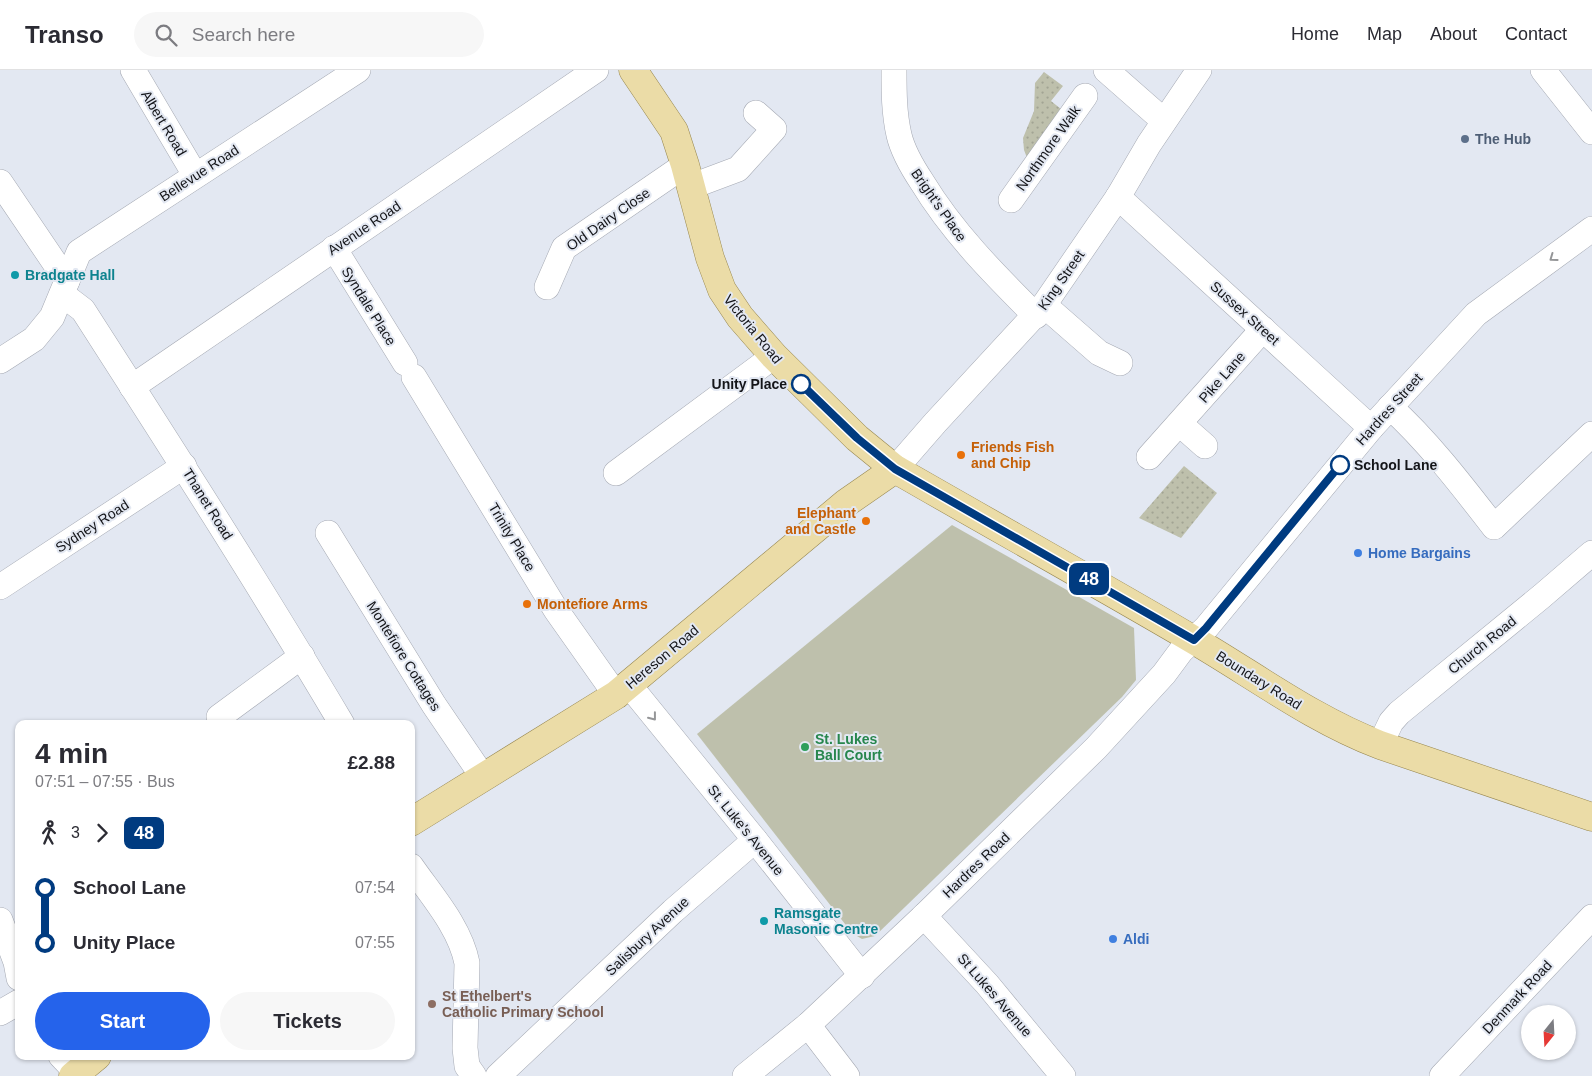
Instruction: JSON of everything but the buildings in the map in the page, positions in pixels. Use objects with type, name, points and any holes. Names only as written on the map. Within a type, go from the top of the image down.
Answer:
[{"type":"main road","name":"Victoria Road","points":[[632,70],[674,131],[710,258],[722,290],[740,317],[774,356],[857,438],[895,469]]},
{"type":"main road","name":"Boundary Road","points":[[895,469],[1194,640],[1315,715],[1354,735],[1592,817]]},
{"type":"main road","name":"Hereson Road","points":[[415,820],[622,690],[846,503],[895,469]]},
{"type":"street","name":"Albert Road","points":[[134,70],[195,175]]},
{"type":"street","name":"Bellevue Road","points":[[0,361],[34,339],[52,317],[79,252],[195,175],[334,77],[358,70]]},
{"type":"street","name":"Avenue Road","points":[[132,387],[596,70]]},
{"type":"street","name":"Bright's Place","points":[[894,70],[894,102],[899,136],[909,161],[945,216],[974,253],[1040,310],[1099,353],[1120,363]]},
{"type":"street","points":[[1106,70],[1164,121]]},
{"type":"street","name":"King Street","points":[[895,469],[1040,310],[1118,197],[1164,121],[1199,70]]},
{"type":"street","points":[[1543,70],[1592,132]]},
{"type":"street","name":"Northmore Walk","points":[[1011,200],[1085,96]]},
{"type":"street","name":"Old Dairy Close","points":[[547,287],[564,248],[688,176],[738,169],[774,129],[756,114]]},
{"type":"street","name":"Thanet Road","points":[[0,182],[65,287],[83,310],[184,466],[340,720]]},
{"type":"street","name":"Sussex Street","points":[[1118,197],[1371,428]]},
{"type":"street","name":"Hardres Street","points":[[1194,640],[1206,628],[1371,428],[1476,314],[1592,229]]},
{"type":"street","name":"Syndale Place","points":[[334,248],[409,370]]},
{"type":"street","name":"Pike Lane","points":[[1150,457],[1263,329]]},
{"type":"street","points":[[616,473],[774,356]]},
{"type":"street","name":"Trinity Place","points":[[409,370],[556,610],[622,690]]},
{"type":"street","points":[[1390,407],[1404,420],[1456,479],[1494,527],[1592,434]]},
{"type":"street","points":[[1180,424],[1205,446]]},
{"type":"street","name":"Sydney Road","points":[[0,587],[184,466]]},
{"type":"street","name":"Montefiore Cottages","points":[[328,533],[434,705],[483,777]]},
{"type":"street","name":"Church Road","points":[[1380,745],[1399,713],[1592,553]]},
{"type":"street","name":"Hardres Road","points":[[745,1076],[808,1026],[924,916],[1096,748],[1164,674],[1181,651],[1194,640]]},
{"type":"street","points":[[217,715],[302,656]]},
{"type":"street","name":"St. Luke's Avenue","points":[[622,690],[755,840],[862,976]]},
{"type":"street","name":"Salisbury Avenue","points":[[498,1076],[666,918],[755,840]]},
{"type":"street","points":[[415,872],[447,918],[464,950],[467,963],[465,1048],[467,1066],[474,1076]]},
{"type":"street","name":"St Lukes Avenue","points":[[924,916],[987,984],[1064,1076]]},
{"type":"street","name":"Denmark Road","points":[[1442,1076],[1592,917]]},
{"type":"street","points":[[0,920],[15,959]]},
{"type":"street","points":[[0,1013],[15,1004]]},
{"type":"street","points":[[808,1026],[847,1076]]},
{"type":"green space","points":[[1044,72],[1063,86],[1051,101],[1066,113],[1029,163],[1024,150],[1023,138],[1034,111],[1035,83]]},
{"type":"green space","points":[[1184,466],[1217,493],[1181,538],[1139,518]]},
{"type":"green space","points":[[952,525],[1134,628],[1136,680],[1122,697],[875,936],[862,939],[852,933],[697,734]]},
{"type":"bus line","name":"48","points":[[801,384],[857,438],[895,469],[1194,640],[1206,628],[1340,465]]},
{"type":"place","name":"The Hub","points":[[1465,139]]},
{"type":"place","name":"Bradgate Hall","points":[[15,275]]},
{"type":"place","name":"Unity Place","points":[[801,384]]},
{"type":"place","name":"Friends Fish and Chip","points":[[961,455]]},
{"type":"place","name":"School Lane","points":[[1340,465]]},
{"type":"place","name":"Elephant and Castle","points":[[866,521]]},
{"type":"place","name":"Home Bargains","points":[[1358,553]]},
{"type":"place","name":"Montefiore Arms","points":[[527,604]]},
{"type":"place","name":"St. Lukes Ball Court","points":[[805,747]]},
{"type":"place","name":"Ramsgate Masonic Centre","points":[[764,921]]},
{"type":"place","name":"Aldi","points":[[1113,939]]},
{"type":"place","name":"St Ethelbert's Catholic Primary School","points":[[432,1004]]}]
